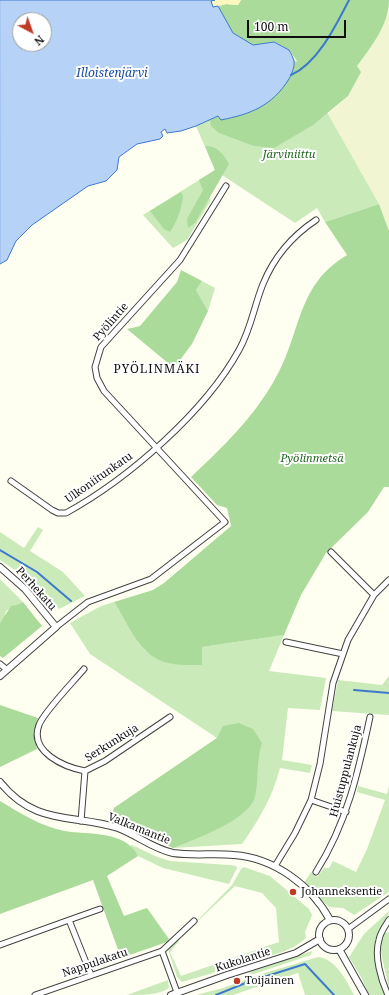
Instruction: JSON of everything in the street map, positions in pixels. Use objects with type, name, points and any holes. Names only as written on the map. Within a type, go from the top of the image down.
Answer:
[{"type":"street","name":"Pyölintie","points":[[56,627],[88,602],[151,579],[225,522],[104,391],[96,373],[96,361],[101,347],[180,260],[226,186]]},
{"type":"street","name":"Ulkoniitunkatu","points":[[11,481],[52,510],[58,513],[66,513],[110,485],[157,447],[184,421],[222,378],[247,335],[263,284],[276,259],[290,241],[316,220]]},
{"type":"street","points":[[331,552],[374,595]]},
{"type":"street","name":"Perhekatu","points":[[0,567],[26,589],[56,627]]},
{"type":"street","points":[[275,866],[295,833],[311,800],[320,764],[332,689],[343,654],[358,620],[374,595],[389,580]]},
{"type":"street","points":[[0,676],[6,669],[56,627]]},
{"type":"street","points":[[286,642],[343,654]]},
{"type":"street","points":[[0,664],[6,669]]},
{"type":"street","points":[[84,669],[42,720],[37,732],[40,744],[49,756],[70,768],[85,771]]},
{"type":"street","name":"Serkunkuja","points":[[82,821],[85,771],[105,761],[170,717]]},
{"type":"street","name":"Huistuppulankuja","points":[[316,872],[336,837],[346,812],[370,717]]},
{"type":"street","name":"Valkamantie","points":[[0,782],[14,797],[32,808],[60,819],[102,824],[119,829],[172,852],[247,856],[275,866],[312,895],[330,920]]},
{"type":"street","points":[[311,800],[346,812]]},
{"type":"street","points":[[348,929],[340,921],[330,920],[321,927],[320,938],[325,947],[338,949],[347,941],[348,929],[389,899]]},
{"type":"street","points":[[0,945],[100,909]]},
{"type":"street","points":[[70,920],[90,975]]},
{"type":"street","points":[[388,995],[383,982],[378,957],[378,940],[389,920]]},
{"type":"street","name":"Nappulakatu","points":[[35,995],[162,951],[194,921]]},
{"type":"street","name":"Kukolantie","points":[[171,995],[178,994],[230,974],[296,954],[320,938]]},
{"type":"street","points":[[338,949],[365,995]]},
{"type":"street","points":[[162,951],[178,994]]},
{"type":"green space","points":[[241,0],[389,0],[383,27],[357,66],[361,72],[348,96],[313,125],[274,148],[254,146],[219,133],[211,126],[210,120],[291,75],[294,63],[297,61],[289,50],[274,42],[253,45],[233,33],[218,6],[226,4],[238,5]]},
{"type":"green space","name":"Järviniittu","points":[[218,6],[224,16],[289,50],[328,114],[379,204],[325,222],[317,208],[295,223],[222,175],[208,198],[211,200],[187,240],[173,248],[143,215],[215,170],[196,126],[167,133]]},
{"type":"green space","points":[[389,12],[389,231],[379,204],[328,114],[348,96],[356,66],[372,45]]},
{"type":"green space","points":[[205,146],[213,147],[219,151],[229,164],[195,223],[188,228],[187,219],[203,190],[199,180],[215,170]]},
{"type":"green space","points":[[181,192],[183,196],[180,210],[175,224],[170,232],[164,229],[150,211]]},
{"type":"green space","name":"Pyölinmetsä","points":[[379,204],[389,231],[389,487],[384,487],[368,512],[326,553],[301,595],[284,635],[202,647],[202,665],[175,664],[159,660],[144,649],[138,642],[114,602],[153,590],[164,583],[231,526],[227,508],[217,505],[191,477],[236,432],[257,408],[266,395],[283,363],[308,296],[330,267],[347,255],[325,222]]},
{"type":"green space","points":[[181,270],[202,281],[196,290],[208,311],[192,344],[174,368],[127,329],[140,326],[177,282]]},
{"type":"green space","points":[[202,281],[215,288],[208,311],[196,290]]},
{"type":"green space","points":[[38,527],[43,530],[30,551],[63,572],[85,596],[59,609],[31,581],[0,560],[0,532],[24,548]]},
{"type":"green space","points":[[0,579],[23,602],[6,611],[4,619],[0,623]]},
{"type":"green space","points":[[23,602],[42,626],[3,658],[0,656],[0,623],[11,606]]},
{"type":"green space","points":[[114,602],[133,636],[145,650],[153,656],[166,662],[186,665],[202,665],[202,647],[284,635],[269,671],[326,678],[320,710],[288,708],[282,760],[312,765],[310,773],[280,768],[265,808],[242,844],[173,848],[112,816],[114,808],[217,738],[90,654],[70,623],[101,606]]},
{"type":"green space","points":[[389,676],[389,715],[332,711],[338,680],[382,685]]},
{"type":"green space","points":[[0,705],[38,718],[34,733],[37,749],[0,767]]},
{"type":"green space","points":[[239,723],[253,729],[262,743],[259,756],[255,797],[251,805],[242,814],[219,828],[173,848],[112,816],[114,808],[217,738],[223,726]]},
{"type":"green space","points":[[358,786],[387,794],[389,786],[389,892],[354,915],[343,908],[329,907],[304,883],[311,872],[317,877],[324,868],[329,868],[333,861],[356,872],[367,849],[385,800],[357,792]]},
{"type":"green space","points":[[0,801],[31,819],[56,829],[105,835],[125,842],[138,856],[107,876],[124,916],[147,908],[169,939],[167,942],[121,958],[93,880],[0,914]]},
{"type":"green space","points":[[132,845],[155,856],[170,861],[229,865],[236,866],[237,868],[229,884],[163,868],[138,856],[130,846]]},
{"type":"green space","points":[[244,867],[270,876],[309,909],[312,915],[305,932],[306,938],[280,953],[230,963],[213,973],[182,982],[177,977],[168,949],[178,940],[179,941],[170,952],[181,976],[279,942],[276,908],[262,893],[235,886],[183,935],[232,885],[241,869]]},
{"type":"green space","points":[[389,911],[387,920],[378,937],[376,946],[378,963],[386,995],[369,995],[362,979],[349,957],[364,934]]},
{"type":"green space","points":[[389,932],[389,989],[380,948],[384,933]]},
{"type":"green space","points":[[312,951],[311,955],[251,975],[250,972]]},
{"type":"green space","points":[[318,957],[330,961],[340,971],[354,995],[305,995],[298,973],[233,995],[196,995],[223,988],[258,975]]},
{"type":"green space","points":[[168,980],[169,988],[160,992],[127,995]]},
{"type":"sand","points":[[241,0],[238,5],[226,4],[213,8],[211,1]]},
{"type":"water","name":"Illoistenjärvi","points":[[0,0],[215,0],[211,1],[213,7],[218,6],[233,33],[253,45],[274,42],[289,50],[294,61],[292,73],[282,88],[268,102],[251,112],[242,115],[221,120],[218,116],[181,131],[167,133],[165,129],[161,132],[163,136],[160,139],[137,144],[119,157],[117,170],[106,181],[88,186],[32,225],[16,241],[7,260],[0,264]]},
{"type":"waterway","points":[[291,75],[310,62],[318,53],[332,32],[349,0]]},
{"type":"waterway","points":[[0,550],[37,572],[71,601]]},
{"type":"waterway","points":[[354,690],[389,693]]},
{"type":"waterway","points":[[216,995],[248,982],[305,964],[334,995]]},
{"type":"place","name":"Johanneksentie","points":[[293,892]]},
{"type":"place","name":"Toijainen","points":[[237,981]]},
{"type":"district","name":"PYÖLINMÄKI","points":[[157,370]]}]
